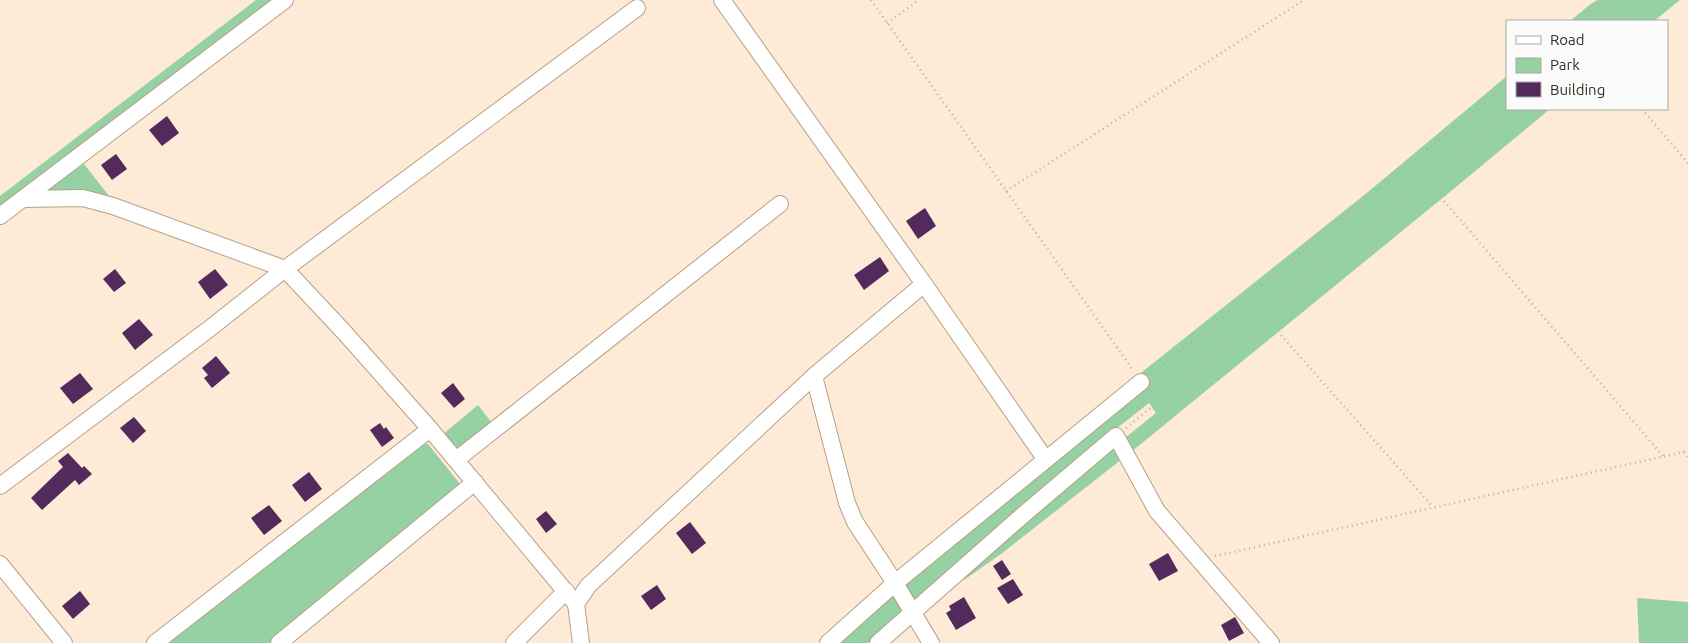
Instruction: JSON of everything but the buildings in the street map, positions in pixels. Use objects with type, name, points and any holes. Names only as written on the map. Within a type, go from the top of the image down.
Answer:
[{"type":"street","points":[[0,216],[285,0]]},
{"type":"street","points":[[722,0],[924,284],[1046,460]]},
{"type":"street","points":[[0,486],[209,329],[285,269],[637,8]]},
{"type":"street","points":[[23,199],[83,198],[113,206],[285,269],[430,429],[571,597],[581,643]]},
{"type":"street","points":[[456,460],[780,204]]},
{"type":"street","points":[[514,643],[571,597],[588,586],[814,376],[924,284]]},
{"type":"street","points":[[814,376],[847,503],[855,522],[931,643]]},
{"type":"street","points":[[828,643],[895,583],[1141,382]]},
{"type":"street","points":[[155,643],[430,429]]},
{"type":"street","points":[[878,643],[1116,436],[1157,511],[1272,643]]},
{"type":"street","points":[[278,643],[474,482]]},
{"type":"street","points":[[0,564],[64,643]]},
{"type":"path","points":[[871,0],[1141,382],[1461,122],[1506,83]]},
{"type":"path","points":[[887,23],[919,0]]},
{"type":"path","points":[[1006,191],[1304,0]]},
{"type":"path","points":[[1618,20],[1643,0]]},
{"type":"path","points":[[1579,20],[1598,1],[1616,20]]},
{"type":"path","points":[[1116,436],[1512,110]]},
{"type":"path","points":[[1643,110],[1688,163]]},
{"type":"path","points":[[1444,201],[1664,457]]},
{"type":"path","points":[[1281,335],[1433,508]]},
{"type":"path","points":[[1199,559],[1686,452],[1688,457]]},
{"type":"green space","points":[[256,0],[279,0],[0,211],[0,196]]},
{"type":"green space","points":[[1599,0],[1680,0],[1655,20],[1571,20],[1592,3]]},
{"type":"green space","points":[[1506,77],[1506,110],[1549,110],[1131,452],[1125,438],[1156,413],[1149,403],[1112,432],[914,603],[902,583],[1132,380],[1368,192]]},
{"type":"green space","points":[[84,164],[113,201],[42,194]]},
{"type":"green space","points":[[478,405],[492,423],[456,452],[442,435]]},
{"type":"green space","points":[[1115,443],[1122,459],[1001,554],[964,580],[961,574]]},
{"type":"green space","points":[[428,444],[460,484],[271,643],[165,643],[419,445]]},
{"type":"green space","points":[[893,590],[904,610],[868,643],[835,643]]},
{"type":"green space","points":[[1637,598],[1688,602],[1688,643],[1639,643]]}]
